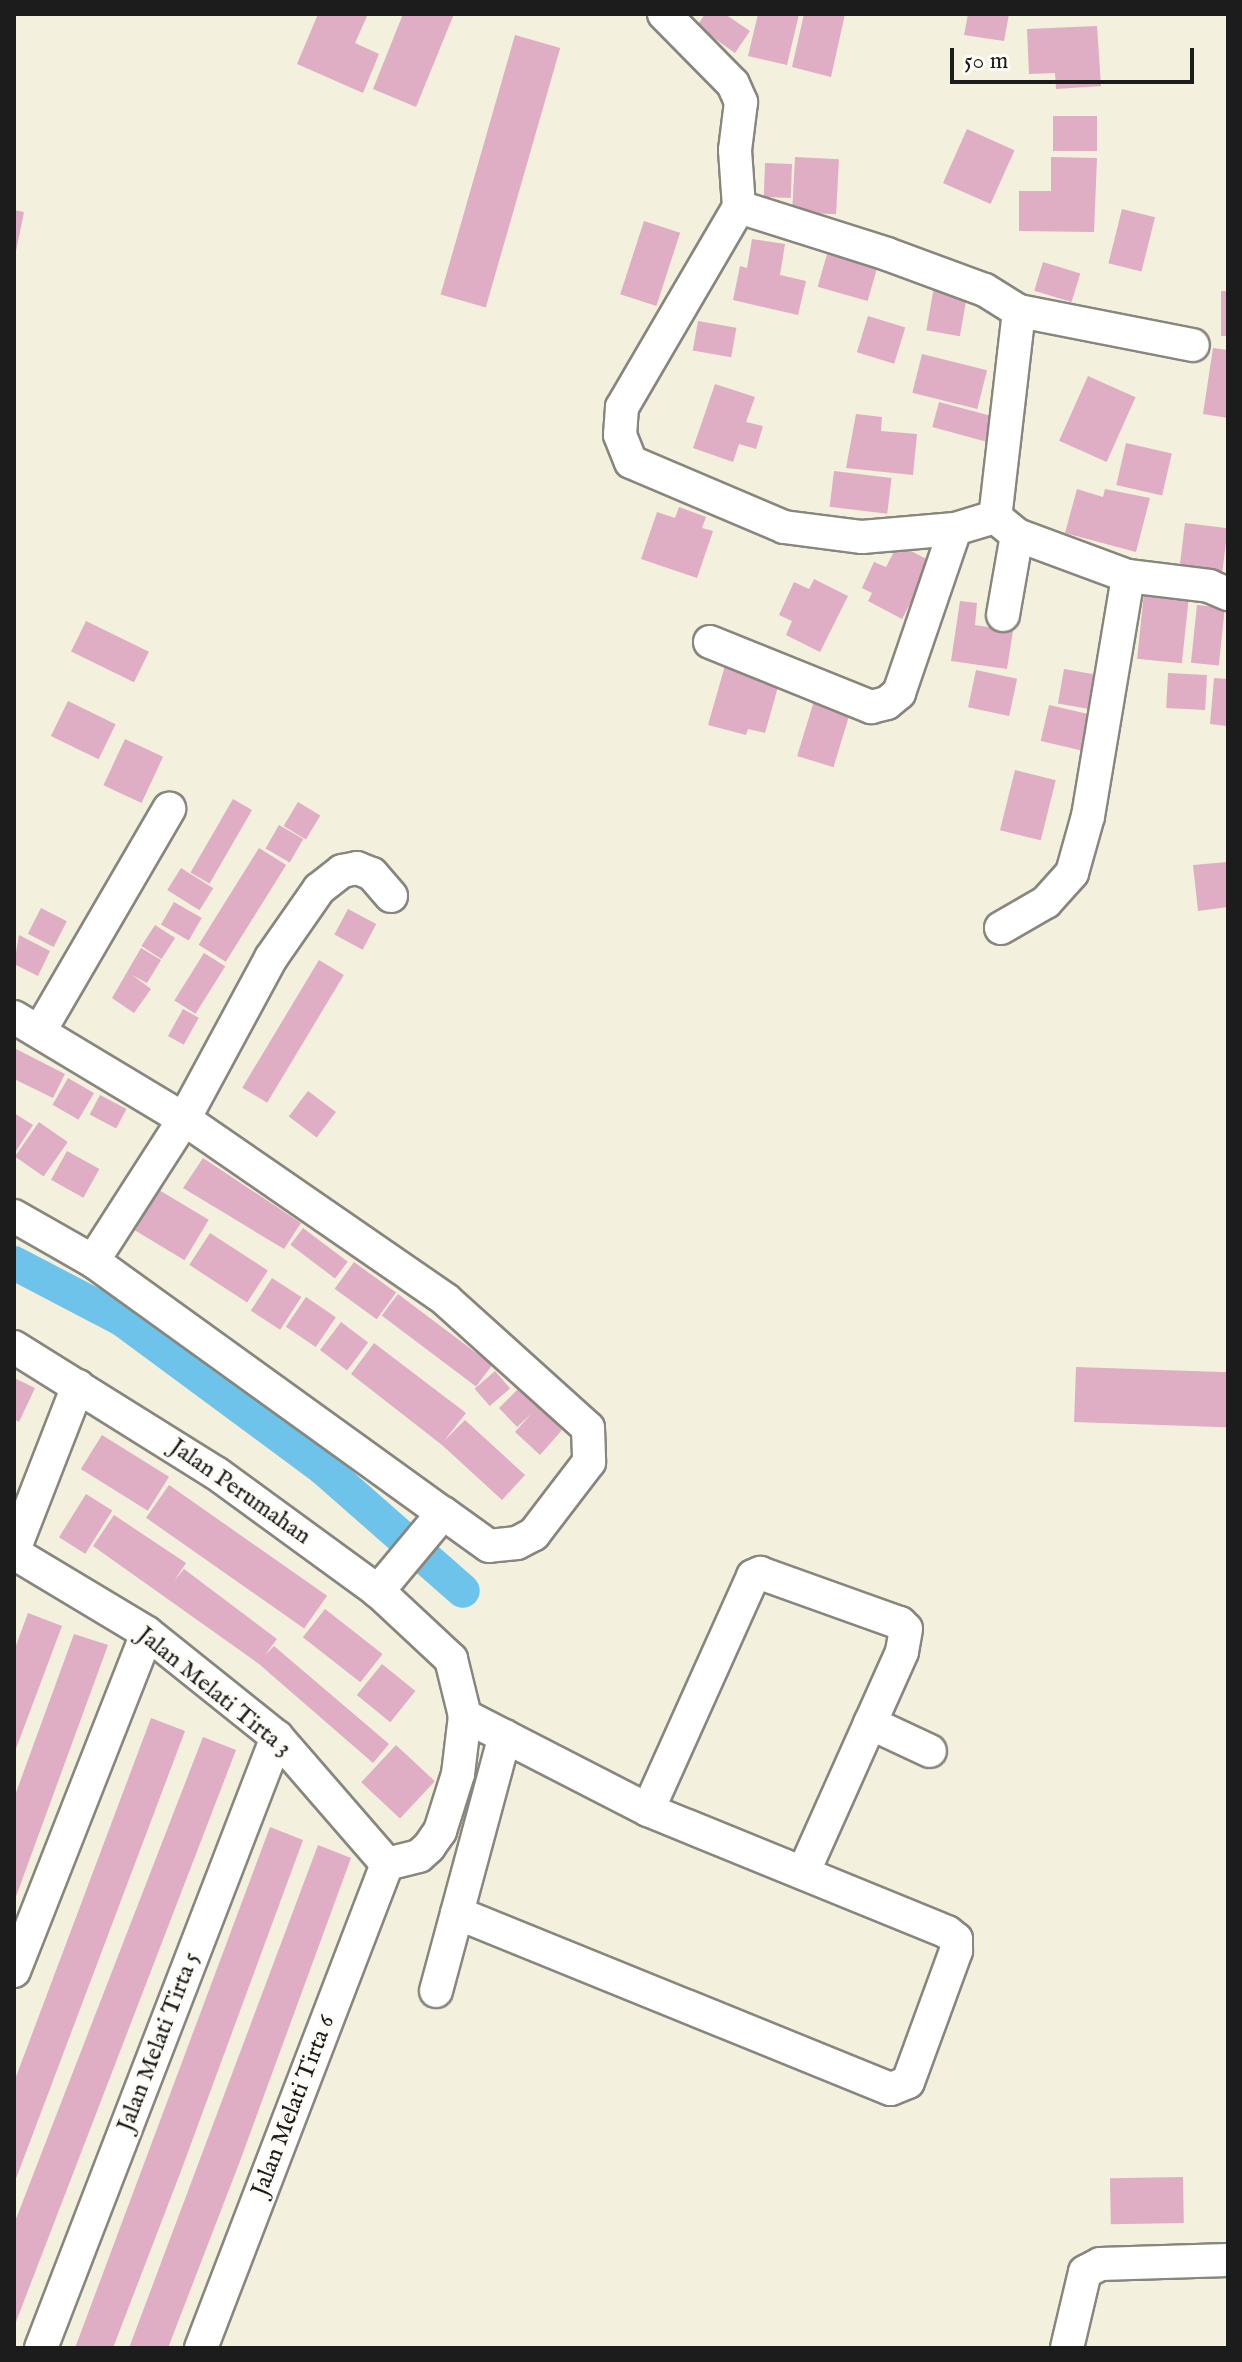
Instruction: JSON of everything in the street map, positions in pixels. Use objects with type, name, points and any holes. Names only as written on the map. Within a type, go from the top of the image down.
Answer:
[{"type":"street","points":[[664,14],[733,84],[741,102],[735,150],[739,207],[622,407],[620,435],[631,462],[784,527],[862,537],[1006,526],[1128,576],[1209,586],[1228,594]]},
{"type":"street","points":[[739,207],[887,254],[985,290],[1019,311],[1193,345]]},
{"type":"street","points":[[1003,615],[1019,311]]},
{"type":"street","points":[[710,642],[871,707],[887,703],[899,693],[955,529]]},
{"type":"street","points":[[1001,928],[1046,902],[1072,873],[1088,816],[1128,576]]},
{"type":"street","points":[[14,1216],[93,1261],[439,1519],[476,1538],[502,1547],[534,1534],[589,1462],[588,1428],[446,1300],[184,1119],[28,1023],[169,809]]},
{"type":"street","points":[[93,1261],[184,1119],[271,958],[319,889],[342,871],[357,868],[372,874],[391,896]]},
{"type":"street","name":"Jalan Perumahan","points":[[14,1347],[386,1583],[451,1659],[465,1716]]},
{"type":"street","points":[[14,1552],[78,1386]]},
{"type":"street","points":[[386,1583],[439,1519]]},
{"type":"street","name":"Jalan Melati Tirta 3","points":[[14,1552],[147,1633],[277,1737],[387,1864]]},
{"type":"street","points":[[648,1810],[745,1586],[760,1573],[906,1629],[870,1723],[803,1873]]},
{"type":"street","points":[[14,1971],[147,1633]]},
{"type":"street","points":[[387,1864],[419,1856],[440,1831],[458,1774],[465,1716],[648,1810],[956,1939],[956,1951],[908,2082],[901,2088],[891,2089],[457,1913]]},
{"type":"street","points":[[870,1723],[930,1751]]},
{"type":"street","points":[[436,1991],[505,1736]]},
{"type":"street","name":"Jalan Melati Tirta 5","points":[[41,2348],[277,1737]]},
{"type":"street","name":"Jalan Melati Tirta 6","points":[[201,2348],[387,1864]]},
{"type":"street","points":[[1067,2348],[1085,2272],[1100,2264],[1228,2260]]},
{"type":"building","points":[[318,14],[368,14],[355,43],[379,54],[363,93],[297,64]]},
{"type":"building","points":[[403,14],[454,14],[416,107],[373,89]]},
{"type":"building","points":[[705,14],[725,14],[750,31],[735,53],[697,26]]},
{"type":"building","points":[[758,14],[799,14],[787,65],[748,56]]},
{"type":"building","points":[[804,14],[845,14],[831,77],[792,67]]},
{"type":"building","points":[[968,14],[1009,14],[1004,41],[964,35]]},
{"type":"building","points":[[1097,26],[1101,86],[1056,89],[1055,73],[1029,74],[1027,29]]},
{"type":"building","points":[[515,35],[560,48],[486,307],[441,295]]},
{"type":"building","points":[[1053,116],[1097,116],[1097,151],[1053,151]]},
{"type":"building","points":[[967,129],[1015,150],[991,204],[943,183]]},
{"type":"building","points":[[795,157],[839,159],[836,214],[792,212]]},
{"type":"building","points":[[1051,157],[1097,158],[1094,232],[1019,231],[1019,191],[1051,191]]},
{"type":"building","points":[[765,163],[792,164],[791,198],[764,197]]},
{"type":"building","points":[[1122,209],[1155,217],[1141,272],[1108,263]]},
{"type":"building","points":[[14,210],[24,212],[15,256],[14,256]]},
{"type":"building","points":[[644,221],[680,233],[656,306],[620,294]]},
{"type":"building","points":[[752,239],[785,244],[780,275],[806,281],[798,315],[733,300],[740,266],[747,268]]},
{"type":"building","points":[[827,254],[877,268],[868,301],[818,287]]},
{"type":"building","points":[[1043,262],[1080,273],[1072,302],[1034,291]]},
{"type":"building","points":[[934,287],[967,293],[960,336],[926,330]]},
{"type":"building","points":[[1221,291],[1228,291],[1228,336],[1221,336]]},
{"type":"building","points":[[868,316],[905,327],[894,364],[857,352]]},
{"type":"building","points":[[698,321],[736,328],[731,357],[693,351]]},
{"type":"building","points":[[1213,348],[1228,350],[1228,418],[1203,414]]},
{"type":"building","points":[[922,354],[987,370],[977,409],[912,393]]},
{"type":"building","points":[[1088,376],[1136,397],[1107,462],[1059,441]]},
{"type":"building","points":[[715,384],[755,397],[746,422],[763,426],[756,449],[739,444],[733,462],[693,448]]},
{"type":"building","points":[[939,402],[996,417],[989,442],[932,427]]},
{"type":"building","points":[[856,414],[882,417],[881,431],[917,434],[913,475],[846,468]]},
{"type":"building","points":[[1126,443],[1172,454],[1162,495],[1116,485]]},
{"type":"building","points":[[834,471],[892,478],[887,514],[830,507]]},
{"type":"building","points":[[1077,489],[1103,497],[1105,489],[1150,498],[1136,552],[1065,533]]},
{"type":"building","points":[[679,507],[706,517],[702,528],[713,531],[697,578],[641,559],[657,512],[675,518]]},
{"type":"building","points":[[1185,523],[1228,528],[1222,575],[1179,570]]},
{"type":"building","points":[[898,544],[932,562],[902,619],[868,601],[872,593],[862,588],[874,562],[886,567]]},
{"type":"building","points":[[814,579],[848,596],[820,652],[786,635],[792,621],[779,615],[794,582],[809,589]]},
{"type":"building","points":[[1144,593],[1189,598],[1182,663],[1137,659]]},
{"type":"building","points":[[960,601],[977,603],[975,625],[1013,631],[1007,669],[951,661]]},
{"type":"building","points":[[1197,605],[1225,608],[1219,666],[1191,663]]},
{"type":"building","points":[[86,621],[149,652],[134,682],[71,652]]},
{"type":"building","points":[[726,662],[764,673],[761,683],[778,687],[765,733],[748,729],[746,735],[708,725]]},
{"type":"building","points":[[1064,669],[1109,677],[1103,711],[1058,703]]},
{"type":"building","points":[[976,670],[1017,679],[1009,716],[968,707]]},
{"type":"building","points":[[1168,673],[1207,675],[1205,710],[1166,708]]},
{"type":"building","points":[[1214,678],[1228,679],[1227,726],[1210,724]]},
{"type":"building","points":[[817,691],[853,702],[833,767],[797,756]]},
{"type":"building","points":[[68,701],[116,724],[99,759],[51,736]]},
{"type":"building","points":[[1049,705],[1098,716],[1089,752],[1041,741]]},
{"type":"building","points":[[125,739],[163,757],[142,803],[103,785]]},
{"type":"building","points":[[1015,770],[1056,780],[1041,840],[1000,830]]},
{"type":"building","points":[[233,799],[252,810],[210,884],[190,873]]},
{"type":"building","points":[[298,802],[320,815],[306,839],[284,826]]},
{"type":"building","points":[[279,825],[303,839],[290,862],[266,848]]},
{"type":"building","points":[[259,848],[286,865],[226,962],[199,945]]},
{"type":"building","points":[[1228,862],[1228,907],[1198,911],[1193,865]]},
{"type":"building","points":[[181,868],[213,888],[199,910],[167,890]]},
{"type":"building","points":[[174,902],[202,918],[189,941],[161,925]]},
{"type":"building","points":[[41,908],[67,921],[54,947],[28,934]]},
{"type":"building","points":[[348,909],[376,924],[363,950],[334,935]]},
{"type":"building","points":[[155,925],[175,938],[162,959],[141,946]]},
{"type":"building","points":[[19,935],[50,951],[38,976],[14,964]]},
{"type":"building","points":[[141,948],[161,960],[147,983],[132,975],[151,989],[134,1013],[112,998]]},
{"type":"building","points":[[204,953],[225,966],[196,1014],[174,1000]]},
{"type":"building","points":[[319,960],[344,975],[267,1103],[242,1088]]},
{"type":"building","points":[[183,1009],[199,1018],[184,1045],[168,1036]]},
{"type":"building","points":[[14,1048],[65,1074],[53,1098],[14,1079]]},
{"type":"building","points":[[68,1078],[94,1093],[78,1120],[53,1105]]},
{"type":"building","points":[[308,1091],[336,1112],[317,1138],[289,1117]]},
{"type":"building","points":[[100,1095],[126,1109],[116,1129],[90,1114]]},
{"type":"building","points":[[14,1113],[33,1125],[14,1154]]},
{"type":"building","points":[[39,1122],[68,1142],[44,1176],[15,1156]]},
{"type":"building","points":[[67,1151],[99,1169],[83,1198],[51,1180]]},
{"type":"building","points":[[203,1158],[301,1223],[284,1249],[183,1188]]},
{"type":"building","points":[[159,1190],[209,1220],[185,1260],[135,1230]]},
{"type":"building","points":[[303,1228],[348,1262],[335,1278],[290,1245]]},
{"type":"building","points":[[210,1233],[268,1271],[247,1302],[189,1265]]},
{"type":"building","points":[[354,1262],[396,1293],[377,1319],[335,1289]]},
{"type":"building","points":[[272,1278],[301,1297],[280,1330],[251,1311]]},
{"type":"building","points":[[398,1294],[492,1365],[476,1387],[382,1316]]},
{"type":"building","points":[[306,1297],[336,1317],[316,1347],[286,1327]]},
{"type":"building","points":[[341,1322],[368,1342],[347,1370],[320,1350]]},
{"type":"building","points":[[374,1343],[466,1413],[444,1441],[465,1420],[525,1475],[502,1500],[442,1445],[351,1374]]},
{"type":"building","points":[[1076,1367],[1228,1372],[1226,1427],[1074,1422]]},
{"type":"building","points":[[495,1371],[510,1388],[490,1406],[475,1389]]},
{"type":"building","points":[[14,1378],[35,1388],[19,1422],[14,1419]]},
{"type":"building","points":[[519,1388],[562,1430],[540,1455],[515,1432],[531,1414],[517,1427],[499,1408]]},
{"type":"building","points":[[102,1435],[169,1477],[148,1511],[81,1469]]},
{"type":"building","points":[[169,1485],[327,1596],[304,1628],[146,1518]]},
{"type":"building","points":[[86,1494],[112,1510],[85,1554],[59,1537]]},
{"type":"building","points":[[114,1515],[186,1563],[174,1581],[184,1569],[277,1639],[265,1655],[274,1646],[389,1744],[373,1763],[259,1664],[93,1546]]},
{"type":"building","points":[[325,1609],[383,1654],[360,1682],[303,1637]]},
{"type":"building","points":[[28,1613],[62,1626],[14,1754],[14,1651]]},
{"type":"building","points":[[74,1634],[108,1645],[14,1902],[14,1798]]},
{"type":"building","points":[[382,1664],[415,1691],[390,1722],[357,1695]]},
{"type":"building","points":[[151,1718],[185,1731],[14,2184],[14,2082]]},
{"type":"building","points":[[203,1737],[236,1750],[14,2327],[14,2224]]},
{"type":"building","points":[[396,1745],[435,1781],[400,1818],[361,1782]]},
{"type":"building","points":[[270,1827],[303,1840],[181,2171],[113,2348],[75,2348]]},
{"type":"building","points":[[318,1845],[351,1858],[240,2161],[168,2348],[129,2348]]},
{"type":"building","points":[[1183,2177],[1184,2223],[1111,2224],[1110,2178]]},
{"type":"waterway","points":[[14,1263],[123,1320],[323,1468],[463,1591]]}]
